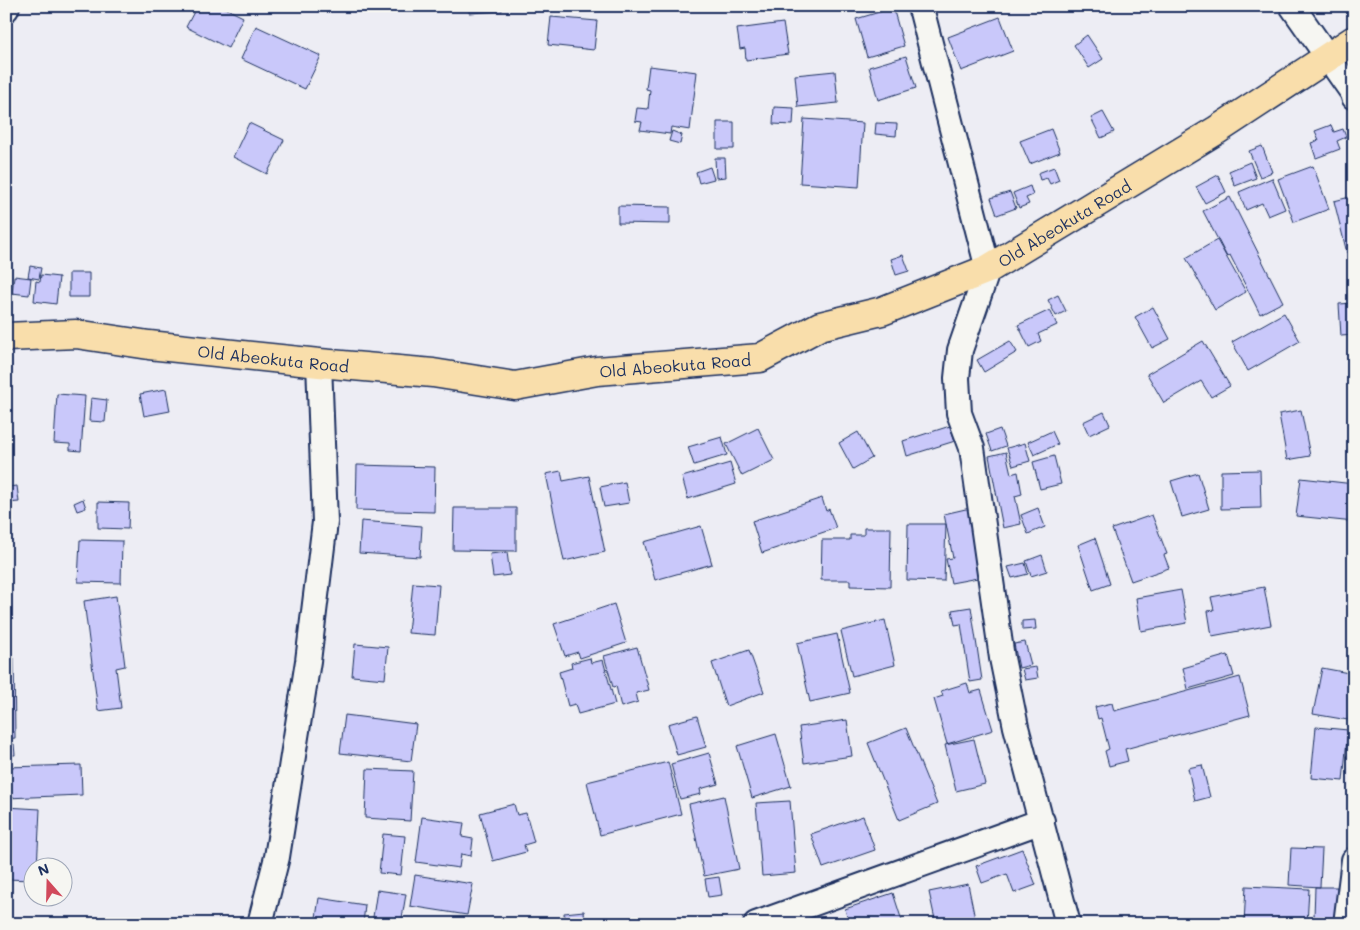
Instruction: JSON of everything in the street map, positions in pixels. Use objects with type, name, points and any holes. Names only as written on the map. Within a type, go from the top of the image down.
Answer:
[{"type":"highway","name":"Old Abeokuta Road","points":[[6,337],[76,334],[149,345],[433,373],[515,386],[597,371],[760,358],[820,326],[882,311],[988,269],[1217,130],[1354,40]]},
{"type":"street","points":[[918,6],[922,12],[988,269],[960,350],[957,378],[959,413],[972,448],[1004,667],[1016,727],[1068,924]]},
{"type":"street","points":[[1292,6],[1354,97]]},
{"type":"street","points":[[260,924],[278,857],[308,661],[324,522],[319,363]]},
{"type":"street","points":[[756,924],[1042,821]]},
{"type":"street","points":[[1346,924],[1354,860]]},
{"type":"building","points":[[197,6],[221,6],[243,17],[228,48],[186,27]]},
{"type":"building","points":[[469,6],[502,6],[502,11],[469,13]]},
{"type":"building","points":[[893,8],[904,46],[867,57],[856,19]]},
{"type":"building","points":[[551,17],[597,21],[594,50],[548,45]]},
{"type":"building","points":[[1000,17],[1013,51],[961,71],[948,37]]},
{"type":"building","points":[[783,23],[788,54],[746,60],[745,48],[740,49],[737,29]]},
{"type":"building","points":[[256,26],[321,56],[305,89],[241,59]]},
{"type":"building","points":[[1087,35],[1103,59],[1089,68],[1074,45]]},
{"type":"building","points":[[906,56],[916,88],[878,100],[869,67]]},
{"type":"building","points":[[649,66],[697,72],[690,130],[671,127],[670,134],[640,130],[642,122],[635,121],[637,108],[648,109],[650,90],[646,89]]},
{"type":"building","points":[[835,71],[838,103],[798,107],[795,75]]},
{"type":"building","points":[[774,107],[794,108],[793,125],[773,124]]},
{"type":"building","points":[[1103,112],[1114,132],[1101,138],[1091,118]]},
{"type":"building","points":[[804,119],[863,123],[859,187],[800,183]]},
{"type":"building","points":[[717,122],[734,122],[734,149],[717,149]]},
{"type":"building","points":[[249,123],[284,140],[267,174],[233,157]]},
{"type":"building","points":[[876,123],[897,124],[896,136],[875,134]]},
{"type":"building","points":[[1331,125],[1334,132],[1343,129],[1346,137],[1337,141],[1340,149],[1316,158],[1311,143],[1319,140],[1315,131]]},
{"type":"building","points":[[1051,129],[1060,152],[1030,164],[1020,141]]},
{"type":"building","points":[[672,131],[682,135],[680,144],[669,141]]},
{"type":"building","points":[[1262,146],[1272,172],[1260,177],[1249,151]]},
{"type":"building","points":[[715,158],[725,158],[726,177],[716,178]]},
{"type":"building","points":[[1250,162],[1256,178],[1235,186],[1229,171]]},
{"type":"building","points":[[1313,166],[1329,209],[1294,222],[1278,179]]},
{"type":"building","points":[[710,167],[714,179],[699,183],[696,172]]},
{"type":"building","points":[[1054,167],[1059,180],[1050,184],[1047,178],[1040,180],[1038,173]]},
{"type":"building","points":[[1218,175],[1226,192],[1205,203],[1196,187]]},
{"type":"building","points":[[1272,178],[1285,209],[1268,216],[1262,203],[1246,210],[1239,192]]},
{"type":"building","points":[[1030,186],[1033,195],[1026,198],[1029,204],[1019,208],[1013,193]]},
{"type":"building","points":[[1010,192],[1016,208],[997,215],[991,198]]},
{"type":"building","points":[[1354,196],[1354,251],[1347,253],[1334,201]]},
{"type":"building","points":[[1230,197],[1283,302],[1260,314],[1230,255],[1227,257],[1203,211]]},
{"type":"building","points":[[618,206],[670,207],[670,224],[618,223]]},
{"type":"building","points":[[1217,240],[1246,292],[1215,310],[1186,258]]},
{"type":"building","points":[[903,255],[909,271],[896,275],[891,259]]},
{"type":"building","points":[[30,266],[41,268],[39,279],[28,277]]},
{"type":"building","points":[[69,273],[89,273],[89,297],[69,297]]},
{"type":"building","points":[[41,275],[59,277],[56,304],[34,301],[36,281],[40,282]]},
{"type":"building","points":[[14,276],[31,278],[29,295],[12,293]]},
{"type":"building","points":[[1058,295],[1066,311],[1056,316],[1048,300]]},
{"type":"building","points":[[1354,303],[1354,335],[1341,336],[1339,304]]},
{"type":"building","points":[[1153,307],[1170,339],[1152,348],[1135,317]]},
{"type":"building","points":[[1050,310],[1057,325],[1038,334],[1041,341],[1029,347],[1018,325]]},
{"type":"building","points":[[1284,313],[1300,341],[1248,371],[1232,342]]},
{"type":"building","points":[[1010,341],[1017,352],[984,372],[977,360]]},
{"type":"building","points":[[1203,341],[1230,386],[1211,397],[1201,381],[1164,403],[1147,374]]},
{"type":"building","points":[[166,389],[170,411],[144,416],[140,394]]},
{"type":"building","points":[[57,394],[85,396],[81,451],[70,450],[70,444],[54,443]]},
{"type":"building","points":[[91,398],[107,400],[105,422],[89,421]]},
{"type":"building","points":[[1301,410],[1310,456],[1287,460],[1279,414]]},
{"type":"building","points":[[1104,412],[1110,425],[1089,435],[1083,422]]},
{"type":"building","points":[[950,426],[955,441],[907,456],[903,441]]},
{"type":"building","points":[[758,428],[774,460],[742,476],[726,444]]},
{"type":"building","points":[[1000,429],[1006,446],[992,451],[986,434]]},
{"type":"building","points":[[1052,431],[1058,444],[1034,455],[1028,442]]},
{"type":"building","points":[[858,432],[872,458],[853,469],[839,443]]},
{"type":"building","points":[[722,437],[727,455],[694,465],[688,447]]},
{"type":"building","points":[[1025,443],[1030,461],[1013,466],[1007,448]]},
{"type":"building","points":[[1006,452],[1011,474],[1018,472],[1022,494],[1015,496],[1021,524],[1003,528],[989,456]]},
{"type":"building","points":[[1054,456],[1061,484],[1040,489],[1033,462]]},
{"type":"building","points":[[730,463],[736,484],[688,499],[682,477]]},
{"type":"building","points":[[357,465],[435,467],[434,512],[356,510]]},
{"type":"building","points":[[1260,470],[1261,508],[1221,509],[1221,471]]},
{"type":"building","points":[[561,471],[563,481],[589,476],[605,552],[564,561],[546,474]]},
{"type":"building","points":[[1198,473],[1209,509],[1182,517],[1171,481]]},
{"type":"building","points":[[1301,478],[1354,484],[1354,522],[1296,516]]},
{"type":"building","points":[[625,482],[629,503],[604,507],[600,487]]},
{"type":"building","points":[[17,486],[19,502],[6,503],[6,487]]},
{"type":"building","points":[[822,498],[826,511],[829,509],[836,528],[762,553],[752,521]]},
{"type":"building","points":[[83,499],[86,508],[77,511],[74,503]]},
{"type":"building","points":[[98,502],[129,503],[128,529],[98,528]]},
{"type":"building","points":[[454,508],[516,508],[516,551],[453,550]]},
{"type":"building","points":[[970,508],[983,577],[951,583],[946,559],[953,558],[944,514]]},
{"type":"building","points":[[1038,508],[1045,527],[1028,534],[1021,515]]},
{"type":"building","points":[[1152,515],[1167,554],[1164,555],[1169,568],[1131,581],[1112,529]]},
{"type":"building","points":[[361,521],[422,526],[420,557],[359,553]]},
{"type":"building","points":[[908,524],[946,524],[944,581],[907,580]]},
{"type":"building","points":[[701,526],[712,564],[655,580],[644,542]]},
{"type":"building","points":[[864,528],[891,528],[890,587],[850,586],[850,580],[821,580],[822,540],[850,540],[850,535],[864,535]]},
{"type":"building","points":[[1095,538],[1110,584],[1093,590],[1078,545]]},
{"type":"building","points":[[80,540],[122,541],[121,583],[78,582]]},
{"type":"building","points":[[507,552],[510,575],[493,577],[490,554]]},
{"type":"building","points":[[1042,555],[1047,571],[1031,576],[1026,561]]},
{"type":"building","points":[[1025,563],[1028,574],[1012,578],[1008,567]]},
{"type":"building","points":[[413,583],[439,585],[435,635],[408,633]]},
{"type":"building","points":[[1264,587],[1271,625],[1212,636],[1208,611],[1214,610],[1211,597]]},
{"type":"building","points":[[1181,590],[1187,623],[1141,631],[1136,598]]},
{"type":"building","points":[[116,596],[125,666],[116,668],[121,708],[98,711],[84,601]]},
{"type":"building","points":[[614,604],[626,643],[580,658],[578,652],[565,656],[554,624]]},
{"type":"building","points":[[971,607],[982,680],[970,682],[961,624],[955,625],[952,610]]},
{"type":"building","points":[[885,620],[895,665],[852,676],[841,631]]},
{"type":"building","points":[[1035,620],[1036,629],[1022,630],[1022,621]]},
{"type":"building","points":[[837,634],[850,693],[810,702],[797,643]]},
{"type":"building","points":[[1025,642],[1031,665],[1019,668],[1014,644]]},
{"type":"building","points":[[355,644],[388,647],[385,679],[352,676]]},
{"type":"building","points":[[637,647],[649,690],[636,693],[638,702],[621,707],[616,686],[613,687],[604,656]]},
{"type":"building","points":[[749,650],[764,692],[726,706],[712,663]]},
{"type":"building","points":[[1228,655],[1234,676],[1188,689],[1183,668]]},
{"type":"building","points":[[14,658],[15,738],[6,739],[6,659]]},
{"type":"building","points":[[590,658],[591,663],[603,660],[615,704],[578,714],[575,704],[568,706],[559,672],[572,668],[571,663]]},
{"type":"building","points":[[1036,667],[1038,678],[1025,680],[1022,669]]},
{"type":"building","points":[[1322,668],[1354,674],[1354,691],[1348,720],[1313,714]]},
{"type":"building","points":[[1240,677],[1250,715],[1125,749],[1128,761],[1109,766],[1105,751],[1109,749],[1101,718],[1098,719],[1095,707],[1112,703],[1114,711]]},
{"type":"building","points":[[967,683],[970,693],[981,690],[993,730],[947,744],[934,699],[943,696],[941,691]]},
{"type":"building","points":[[345,715],[416,724],[411,761],[340,753]]},
{"type":"building","points":[[697,716],[706,747],[677,755],[668,724]]},
{"type":"building","points":[[847,720],[852,756],[804,763],[799,727]]},
{"type":"building","points":[[1316,727],[1348,730],[1343,781],[1311,778]]},
{"type":"building","points":[[906,728],[937,804],[899,820],[868,743]]},
{"type":"building","points":[[776,734],[791,786],[752,798],[737,746]]},
{"type":"building","points":[[974,739],[985,784],[956,791],[945,745]]},
{"type":"building","points":[[6,744],[14,744],[15,755],[6,755]]},
{"type":"building","points":[[709,753],[718,784],[700,789],[701,794],[680,799],[671,764]]},
{"type":"building","points":[[668,762],[681,814],[600,835],[587,782]]},
{"type":"building","points":[[81,765],[82,795],[6,798],[6,767]]},
{"type":"building","points":[[1202,765],[1210,797],[1195,801],[1188,768]]},
{"type":"building","points":[[367,769],[413,771],[410,821],[365,818]]},
{"type":"building","points":[[724,796],[739,869],[704,876],[689,804]]},
{"type":"building","points":[[790,801],[796,873],[762,876],[756,803]]},
{"type":"building","points":[[514,804],[517,815],[526,813],[534,842],[524,845],[526,852],[493,861],[480,813]]},
{"type":"building","points":[[6,807],[40,809],[38,858],[22,858],[22,880],[6,879]]},
{"type":"building","points":[[863,816],[875,850],[823,868],[811,834]]},
{"type":"building","points":[[422,817],[464,823],[462,837],[473,839],[471,856],[461,854],[459,868],[416,862]]},
{"type":"building","points":[[383,834],[405,836],[401,875],[379,873]]},
{"type":"building","points":[[1291,848],[1322,849],[1320,887],[1289,885]]},
{"type":"building","points":[[1022,849],[1036,885],[1014,893],[1007,874],[982,883],[976,866]]},
{"type":"building","points":[[415,875],[473,884],[467,915],[410,906]]},
{"type":"building","points":[[719,877],[722,895],[708,897],[705,879]]},
{"type":"building","points":[[968,884],[976,924],[936,924],[929,892]]},
{"type":"building","points":[[1246,886],[1309,889],[1307,924],[1244,924]]},
{"type":"building","points":[[1315,887],[1337,887],[1336,918],[1314,917]]},
{"type":"building","points":[[377,890],[406,894],[401,924],[372,924]]},
{"type":"building","points":[[893,893],[903,924],[849,924],[845,909]]},
{"type":"building","points":[[319,898],[365,905],[363,924],[315,924]]},
{"type":"building","points":[[584,911],[585,924],[565,924],[564,913]]}]
